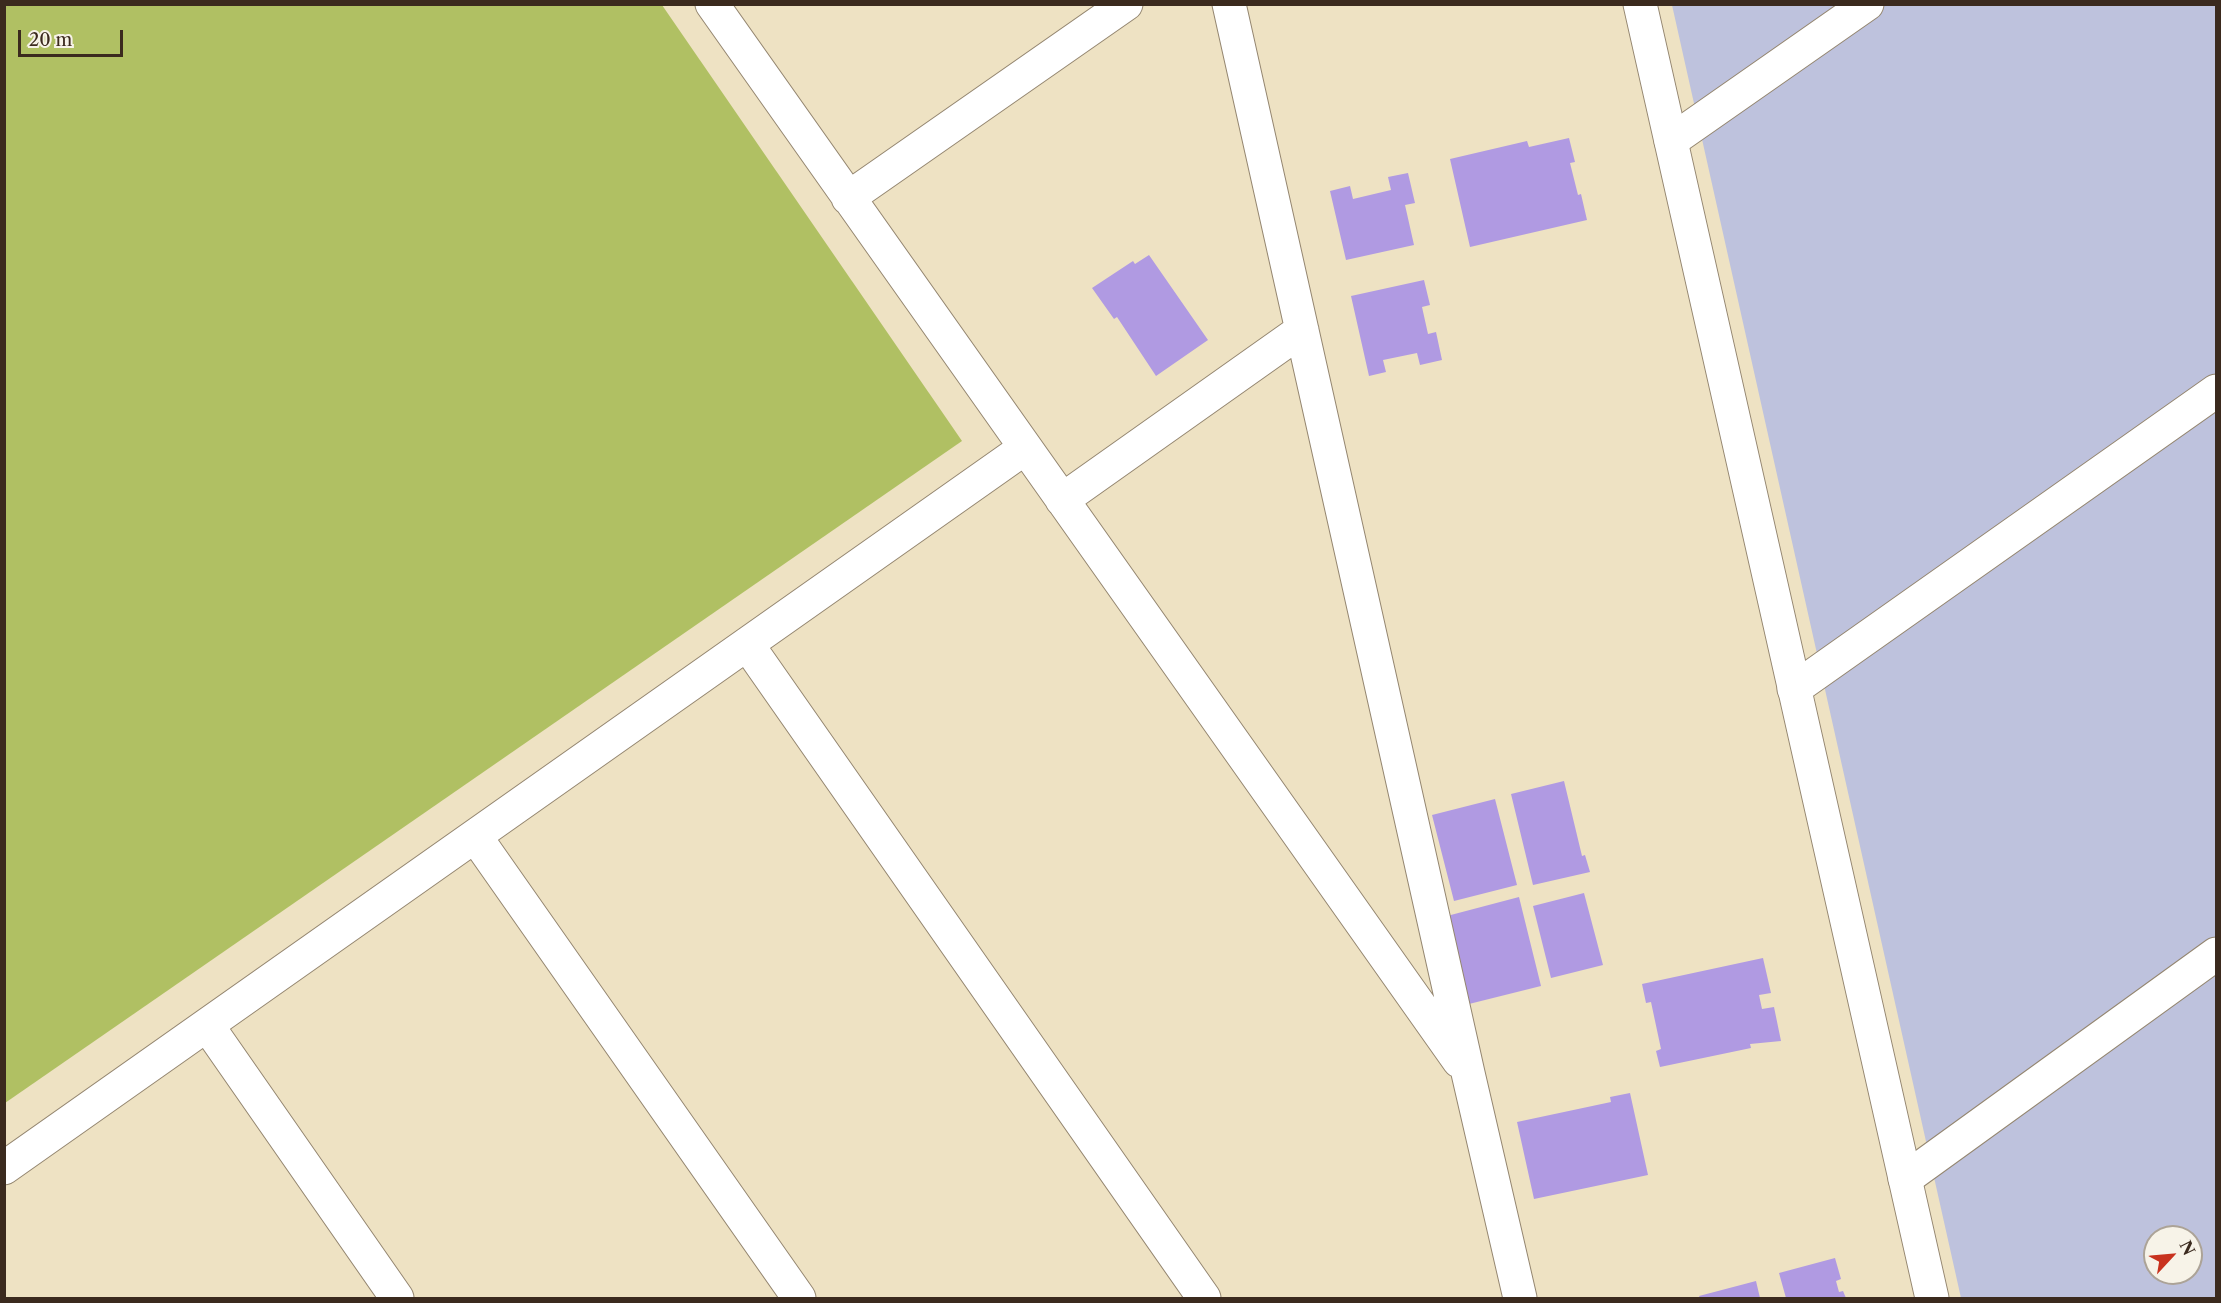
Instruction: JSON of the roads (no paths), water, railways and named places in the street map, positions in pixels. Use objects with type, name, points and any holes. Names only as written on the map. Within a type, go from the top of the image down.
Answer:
[{"type":"street","points":[[712,4],[1468,1073]]},
{"type":"street","points":[[848,198],[1126,4]]},
{"type":"street","points":[[1229,4],[1520,1299]]},
{"type":"street","points":[[1640,4],[1932,1299]]},
{"type":"street","points":[[1671,141],[1867,4]]},
{"type":"street","points":[[1062,500],[1302,330]]},
{"type":"street","points":[[1794,689],[2217,391]]},
{"type":"street","points":[[4,1168],[1025,448]]},
{"type":"street","points":[[747,644],[1204,1299]]},
{"type":"street","points":[[475,836],[799,1299]]},
{"type":"street","points":[[1905,1179],[2217,954]]},
{"type":"street","points":[[207,1025],[397,1299]]}]
